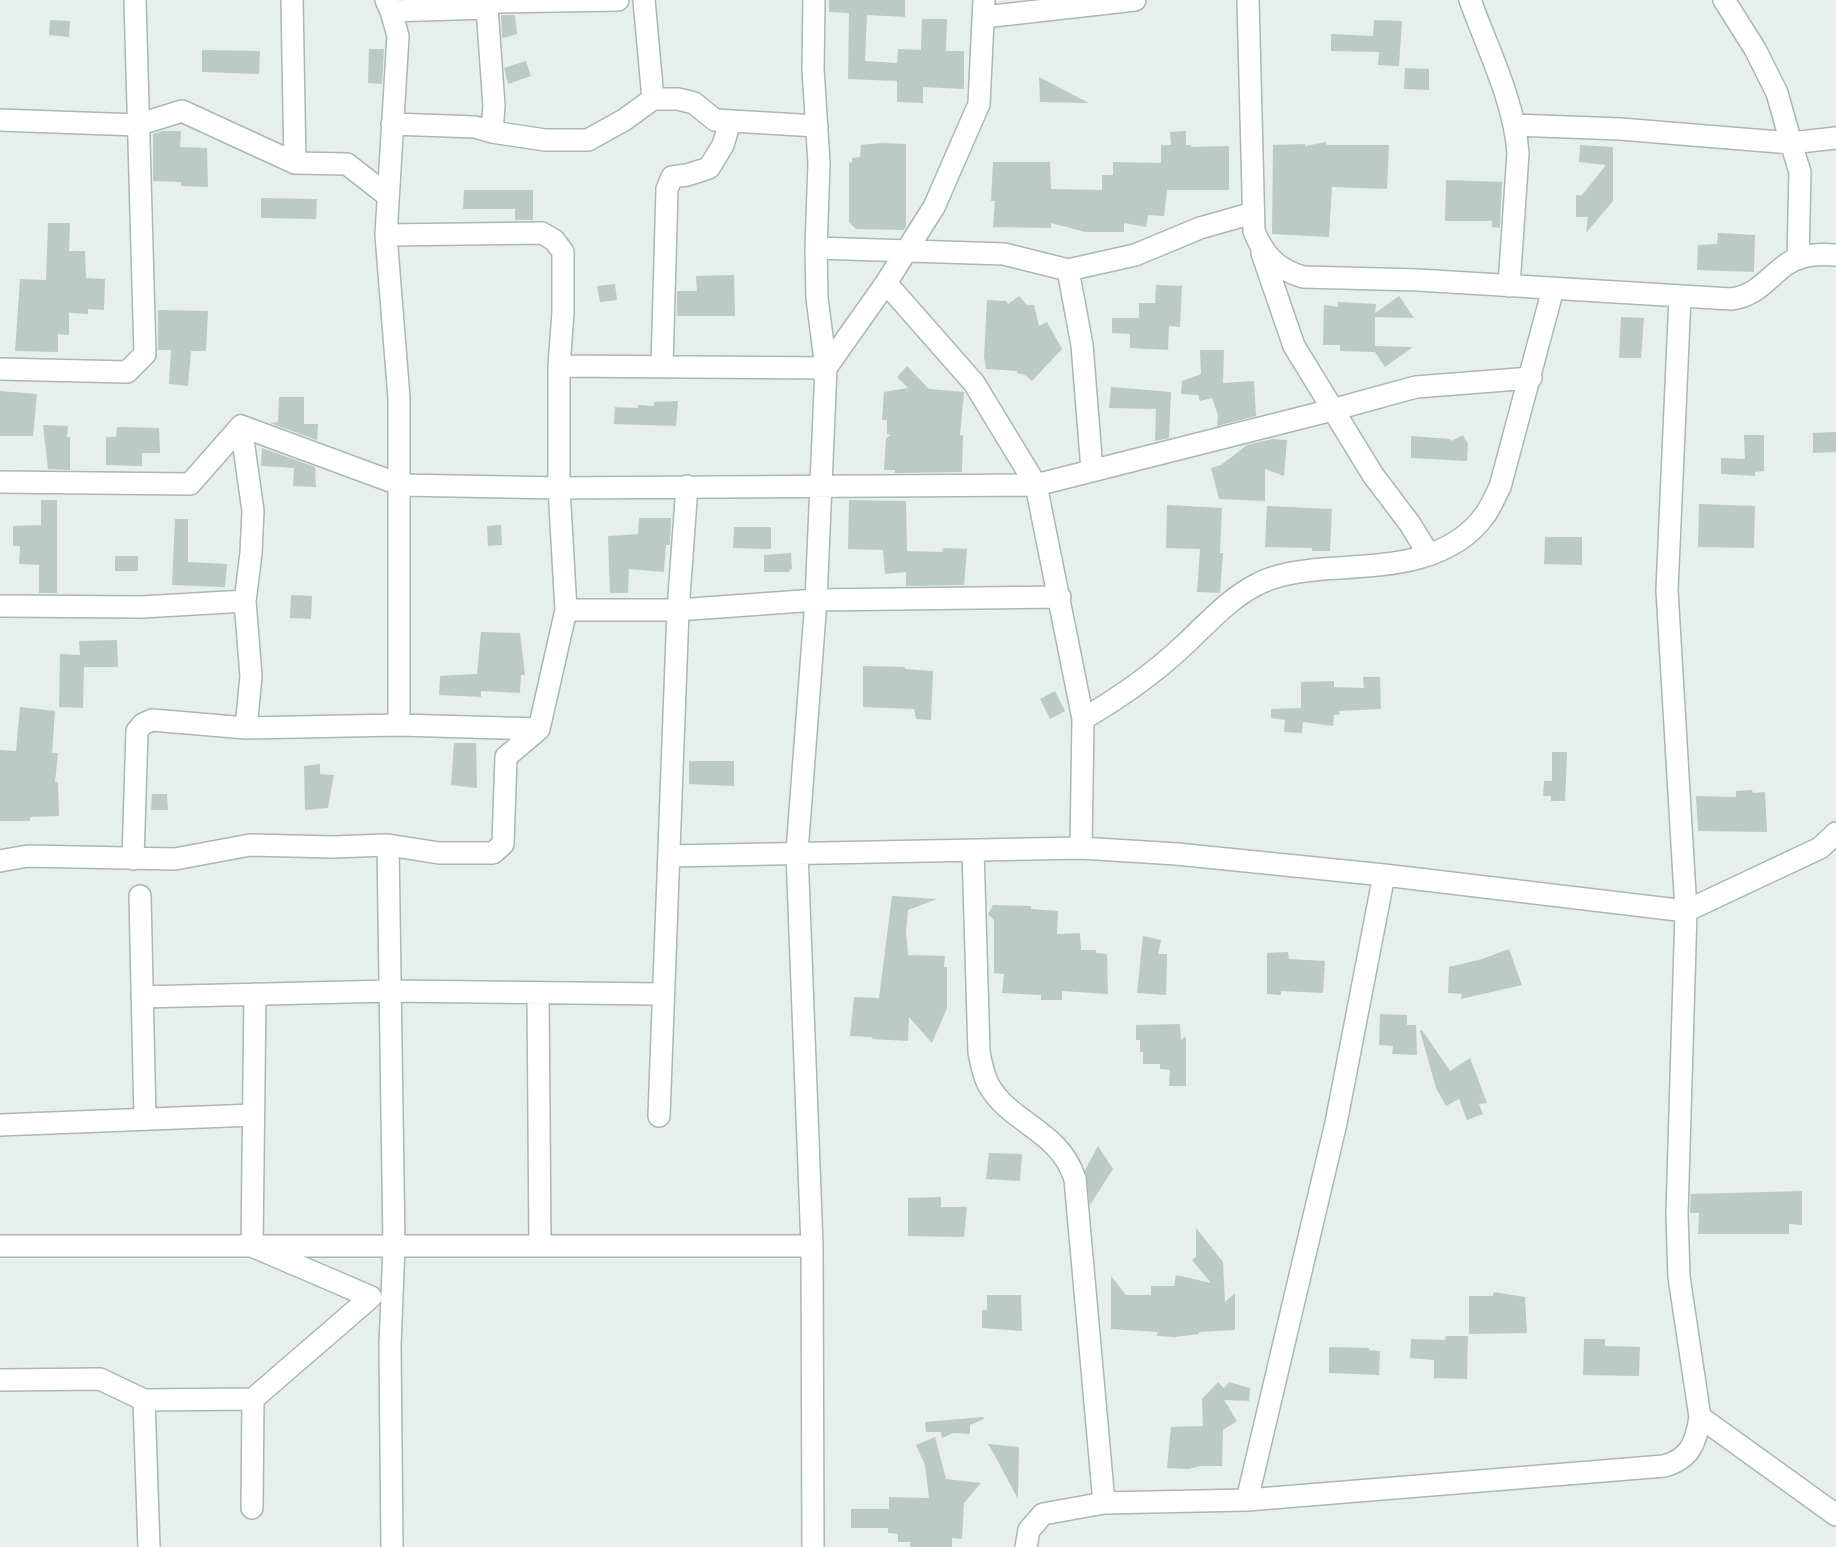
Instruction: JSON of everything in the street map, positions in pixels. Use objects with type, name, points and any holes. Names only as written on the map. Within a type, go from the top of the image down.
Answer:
[{"type":"street","points":[[0,369],[127,372],[145,354],[135,0]]},
{"type":"street","points":[[292,0],[295,163]]},
{"type":"street","points":[[399,725],[399,398],[386,235],[398,36],[389,5],[618,0]]},
{"type":"street","points":[[644,0],[653,99]]},
{"type":"street","points":[[813,1547],[812,1246],[797,852],[816,600],[825,368],[817,298],[819,163],[813,69],[814,0]]},
{"type":"street","points":[[825,368],[886,283],[934,207],[979,104],[984,8],[1135,0]]},
{"type":"street","points":[[1248,0],[1254,231],[1294,345],[1373,475],[1410,524],[1429,555]]},
{"type":"street","points":[[1470,0],[1514,125],[1518,153],[1509,286]]},
{"type":"street","points":[[1724,0],[1755,49],[1777,93],[1800,172],[1798,258]]},
{"type":"street","points":[[492,132],[493,3]]},
{"type":"street","points":[[392,124],[475,127],[545,140],[588,140],[624,120],[653,99],[678,99],[694,103],[715,120],[817,126]]},
{"type":"street","points":[[0,120],[137,125],[182,111],[295,163],[347,164],[388,196]]},
{"type":"street","points":[[662,366],[667,189],[672,177],[709,168],[723,145],[730,122]]},
{"type":"street","points":[[1514,125],[1620,129],[1791,143],[1836,138]]},
{"type":"street","points":[[816,248],[1004,254],[1068,270],[1135,255],[1200,228],[1253,213]]},
{"type":"street","points":[[0,861],[28,856],[176,859],[250,845],[388,845],[439,853],[494,853],[503,844],[506,757],[538,729],[566,610],[559,488],[563,252],[554,240],[542,233],[386,235]]},
{"type":"street","points":[[1260,247],[1286,272],[1303,277],[1418,280],[1731,299],[1748,295],[1798,258],[1820,254],[1836,255]]},
{"type":"street","points":[[1068,270],[1082,345],[1092,470]]},
{"type":"street","points":[[886,283],[974,383],[1036,485],[1083,719],[1081,848]]},
{"type":"street","points":[[1083,719],[1126,693],[1181,648],[1235,598],[1257,584],[1285,574],[1389,564],[1429,555],[1461,540],[1485,515],[1500,487],[1553,289]]},
{"type":"street","points":[[1026,1547],[1029,1530],[1043,1514],[1104,1503],[1247,1500],[1664,1466],[1679,1462],[1692,1448],[1698,1434],[1700,1417],[1679,1277],[1677,1214],[1686,911],[1667,590],[1681,296]]},
{"type":"street","points":[[559,366],[825,368]]},
{"type":"street","points":[[241,426],[401,485],[559,488],[1036,485],[1416,387],[1531,378]]},
{"type":"street","points":[[0,482],[190,484],[241,426]]},
{"type":"street","points":[[241,426],[253,511],[245,601],[251,676],[246,728]]},
{"type":"street","points":[[659,1116],[678,610],[687,486]]},
{"type":"street","points":[[566,610],[678,610],[816,600],[1060,597]]},
{"type":"street","points":[[0,606],[142,607],[245,601]]},
{"type":"street","points":[[133,859],[137,731],[152,720],[246,728],[399,725],[538,729]]},
{"type":"street","points":[[669,856],[1081,848],[1177,854],[1384,875],[1686,911],[1820,848],[1836,833]]},
{"type":"street","points":[[388,845],[394,1246],[390,1345],[392,1547]]},
{"type":"street","points":[[973,850],[979,1052],[983,1073],[1000,1100],[1065,1156],[1075,1180],[1104,1503]]},
{"type":"street","points":[[1247,1500],[1336,1123],[1384,875]]},
{"type":"street","points":[[140,896],[145,1119]]},
{"type":"street","points":[[142,997],[390,991],[663,994]]},
{"type":"street","points":[[538,993],[540,1246]]},
{"type":"street","points":[[252,1246],[255,994]]},
{"type":"street","points":[[0,1125],[253,1115]]},
{"type":"street","points":[[0,1246],[812,1246]]},
{"type":"street","points":[[252,1246],[371,1297],[390,1345]]},
{"type":"street","points":[[0,1380],[100,1379],[144,1400],[253,1399],[371,1297]]},
{"type":"street","points":[[253,1399],[253,1507]]},
{"type":"street","points":[[144,1400],[149,1547]]},
{"type":"street","points":[[1700,1417],[1836,1515]]},
{"type":"building","points":[[829,0],[905,0],[905,17],[867,15],[865,61],[897,63],[898,49],[921,50],[922,19],[947,19],[946,51],[964,51],[964,89],[923,87],[923,103],[897,102],[897,81],[848,79],[849,13],[829,12]]},
{"type":"building","points":[[501,15],[515,15],[517,34],[502,38]]},
{"type":"building","points":[[50,20],[70,21],[69,37],[49,35]]},
{"type":"building","points":[[1374,20],[1402,21],[1399,66],[1378,65],[1379,52],[1331,51],[1331,34],[1373,36]]},
{"type":"building","points":[[369,49],[384,49],[382,84],[368,83]]},
{"type":"building","points":[[202,50],[260,51],[259,74],[202,72]]},
{"type":"building","points":[[526,61],[531,76],[508,84],[504,68]]},
{"type":"building","points":[[1405,68],[1429,69],[1429,90],[1404,89]]},
{"type":"building","points":[[1039,77],[1060,88],[1089,103],[1040,102]]},
{"type":"building","points":[[181,131],[180,147],[207,148],[208,187],[153,181],[153,134]]},
{"type":"building","points":[[1186,131],[1186,145],[1191,147],[1229,146],[1229,190],[1167,190],[1164,216],[1148,215],[1146,227],[1124,223],[1124,232],[1085,232],[1051,223],[1051,228],[993,227],[993,162],[1050,162],[1051,189],[1102,190],[1102,175],[1113,175],[1113,162],[1161,163],[1161,145],[1171,145],[1170,132]]},
{"type":"building","points":[[1326,142],[1327,145],[1389,145],[1387,189],[1332,187],[1329,237],[1272,234],[1273,145],[1305,146]]},
{"type":"building","points":[[906,144],[906,227],[904,230],[856,229],[849,222],[849,162],[852,163],[852,158],[860,157],[861,145]]},
{"type":"building","points":[[1580,145],[1613,147],[1613,201],[1586,233],[1588,217],[1576,217],[1576,195],[1582,195],[1606,165],[1579,162]]},
{"type":"building","points":[[1446,180],[1502,182],[1500,228],[1492,227],[1492,221],[1445,221]]},
{"type":"building","points":[[464,190],[533,190],[533,220],[515,220],[515,209],[463,209]]},
{"type":"building","points":[[261,198],[317,199],[316,219],[261,218]]},
{"type":"building","points":[[48,223],[70,223],[69,251],[85,251],[86,278],[105,279],[104,310],[88,309],[88,314],[69,313],[69,335],[58,334],[58,352],[15,351],[20,279],[46,280]]},
{"type":"building","points":[[1718,233],[1755,235],[1754,272],[1697,270],[1698,245],[1717,244]]},
{"type":"building","points":[[734,275],[735,316],[677,316],[677,291],[697,291],[696,276]]},
{"type":"building","points":[[615,284],[617,300],[600,302],[597,286]]},
{"type":"building","points":[[1156,285],[1182,286],[1180,327],[1169,326],[1168,350],[1130,348],[1130,334],[1112,333],[1112,318],[1139,318],[1139,303],[1155,303]]},
{"type":"building","points":[[1019,296],[1027,305],[1034,305],[1039,326],[1047,322],[1062,349],[1032,381],[1017,371],[986,369],[984,357],[987,300],[1006,301],[1008,304]]},
{"type":"building","points":[[1399,296],[1414,318],[1375,317],[1375,346],[1413,347],[1385,367],[1375,352],[1340,351],[1340,345],[1323,345],[1324,305],[1338,307],[1338,302],[1376,304],[1375,313]]},
{"type":"building","points":[[158,310],[208,311],[206,351],[191,351],[188,386],[169,384],[171,350],[158,350]]},
{"type":"building","points":[[1621,317],[1644,318],[1641,358],[1619,358]]},
{"type":"building","points":[[1200,350],[1224,350],[1223,383],[1254,381],[1256,416],[1217,426],[1218,415],[1212,398],[1200,401],[1198,395],[1181,394],[1182,381],[1201,374]]},
{"type":"building","points":[[907,366],[929,389],[964,392],[960,435],[963,435],[962,472],[895,473],[895,470],[884,470],[886,438],[891,435],[887,434],[887,420],[882,420],[884,392],[908,388],[897,377]]},
{"type":"building","points":[[1111,387],[1171,392],[1169,438],[1155,441],[1156,409],[1109,408]]},
{"type":"building","points":[[0,391],[37,394],[33,436],[0,436]]},
{"type":"building","points":[[279,397],[304,397],[304,424],[318,424],[317,440],[270,423],[278,422]]},
{"type":"building","points":[[678,401],[676,426],[614,424],[615,407],[638,408],[638,405],[654,406],[654,402]]},
{"type":"building","points":[[43,425],[68,426],[70,470],[48,469]]},
{"type":"building","points":[[117,427],[159,428],[160,453],[142,453],[142,466],[106,465],[106,437],[116,437]]},
{"type":"building","points":[[1836,432],[1836,452],[1813,453],[1813,433]]},
{"type":"building","points":[[1463,435],[1468,444],[1467,461],[1411,458],[1411,436],[1451,441]]},
{"type":"building","points":[[1744,435],[1764,435],[1764,471],[1755,472],[1755,476],[1721,474],[1721,458],[1745,459]]},
{"type":"building","points":[[1272,439],[1287,440],[1284,476],[1265,469],[1265,501],[1219,499],[1211,468],[1221,465],[1247,445]]},
{"type":"building","points":[[262,448],[315,467],[316,487],[293,486],[294,468],[261,466]]},
{"type":"building","points":[[41,500],[57,500],[57,593],[39,593],[39,565],[19,564],[20,546],[13,546],[13,526],[41,525]]},
{"type":"building","points":[[849,500],[906,501],[907,551],[942,552],[943,548],[967,549],[964,585],[906,586],[906,572],[885,574],[883,550],[848,549]]},
{"type":"building","points":[[1699,504],[1755,506],[1754,548],[1698,547]]},
{"type":"building","points":[[1167,505],[1222,508],[1220,593],[1197,592],[1200,549],[1166,548]]},
{"type":"building","points":[[1267,506],[1332,509],[1330,551],[1265,547]]},
{"type":"building","points":[[639,518],[671,518],[670,545],[666,545],[664,572],[629,569],[628,593],[610,593],[608,536],[638,534]]},
{"type":"building","points":[[175,519],[188,519],[188,562],[227,564],[225,587],[172,585]]},
{"type":"building","points":[[501,525],[502,545],[488,546],[487,526]]},
{"type":"building","points":[[734,527],[771,527],[771,549],[733,548]]},
{"type":"building","points":[[1545,537],[1582,537],[1582,565],[1544,564]]},
{"type":"building","points":[[791,553],[792,569],[789,572],[764,572],[764,555]]},
{"type":"building","points":[[115,556],[138,556],[138,571],[115,571]]},
{"type":"building","points":[[291,595],[312,596],[311,619],[290,618]]},
{"type":"building","points":[[481,632],[520,633],[525,675],[521,675],[520,693],[481,691],[481,697],[439,695],[440,676],[477,674]]},
{"type":"building","points":[[117,640],[118,667],[84,667],[83,708],[59,707],[60,654],[80,655],[79,641]]},
{"type":"building","points":[[863,666],[933,671],[931,720],[916,719],[914,709],[863,707]]},
{"type":"building","points":[[1363,677],[1380,677],[1381,709],[1339,711],[1340,714],[1334,715],[1333,726],[1303,722],[1302,733],[1284,732],[1285,720],[1271,718],[1271,709],[1301,708],[1301,682],[1334,681],[1334,687],[1364,688]]},
{"type":"building","points":[[1055,691],[1065,711],[1050,719],[1040,699]]},
{"type":"building","points":[[20,707],[55,711],[52,753],[58,753],[55,782],[58,782],[59,816],[30,817],[30,821],[0,821],[0,750],[16,751]]},
{"type":"building","points":[[454,743],[476,743],[477,788],[451,785]]},
{"type":"building","points":[[1552,752],[1567,752],[1565,801],[1551,801],[1551,796],[1543,796],[1544,781],[1552,781]]},
{"type":"building","points":[[689,761],[734,761],[734,786],[689,784]]},
{"type":"building","points":[[320,764],[320,774],[334,775],[328,808],[305,810],[304,766]]},
{"type":"building","points":[[1752,790],[1753,793],[1765,792],[1767,832],[1698,831],[1696,796],[1736,797],[1736,791]]},
{"type":"building","points":[[152,794],[167,794],[168,810],[151,810]]},
{"type":"building","points":[[892,896],[937,899],[908,910],[906,932],[908,955],[945,956],[947,1008],[932,1043],[909,1017],[908,1041],[850,1036],[854,997],[879,998]]},
{"type":"building","points":[[993,905],[1031,906],[1031,909],[1058,911],[1057,934],[1080,933],[1081,950],[1096,950],[1096,953],[1107,954],[1108,994],[1062,991],[1062,1000],[1041,1000],[1041,995],[1002,993],[1004,974],[994,973],[994,920],[988,914]]},
{"type":"building","points":[[1143,936],[1161,940],[1158,954],[1167,954],[1166,995],[1137,993]]},
{"type":"building","points":[[1509,949],[1522,985],[1461,999],[1462,994],[1448,993],[1449,967]]},
{"type":"building","points":[[1288,952],[1289,959],[1325,961],[1323,993],[1281,991],[1281,995],[1267,994],[1267,953]]},
{"type":"building","points":[[1380,1014],[1407,1015],[1407,1025],[1416,1025],[1417,1055],[1392,1054],[1393,1046],[1379,1045]]},
{"type":"building","points":[[1180,1024],[1181,1040],[1186,1036],[1186,1086],[1169,1086],[1170,1070],[1160,1069],[1160,1064],[1143,1064],[1140,1040],[1136,1040],[1136,1025]]},
{"type":"building","points":[[1422,1030],[1450,1071],[1470,1058],[1487,1103],[1479,1104],[1483,1114],[1467,1120],[1459,1099],[1446,1106],[1436,1088],[1420,1031]]},
{"type":"building","points":[[1098,1146],[1113,1169],[1090,1205],[1085,1170]]},
{"type":"building","points":[[989,1153],[1022,1154],[1020,1181],[986,1179]]},
{"type":"building","points":[[1802,1191],[1802,1225],[1789,1224],[1789,1234],[1698,1234],[1699,1213],[1690,1213],[1691,1194]]},
{"type":"building","points":[[941,1197],[941,1207],[967,1207],[964,1237],[908,1236],[908,1198]]},
{"type":"building","points":[[1196,1228],[1223,1262],[1225,1302],[1235,1293],[1235,1330],[1199,1332],[1175,1337],[1157,1336],[1158,1332],[1111,1329],[1111,1276],[1126,1295],[1151,1295],[1151,1286],[1174,1286],[1176,1275],[1211,1283],[1192,1260],[1196,1257]]},
{"type":"building","points":[[1494,1292],[1525,1297],[1527,1333],[1469,1334],[1469,1296],[1493,1296]]},
{"type":"building","points":[[987,1295],[1021,1295],[1022,1331],[982,1328],[982,1310],[987,1310]]},
{"type":"building","points":[[1446,1336],[1468,1336],[1467,1379],[1434,1378],[1434,1360],[1410,1358],[1411,1339],[1445,1340]]},
{"type":"building","points":[[1584,1339],[1605,1339],[1605,1346],[1640,1347],[1639,1376],[1583,1375]]},
{"type":"building","points":[[1329,1347],[1369,1348],[1380,1351],[1379,1375],[1329,1373]]},
{"type":"building","points":[[1218,1382],[1224,1388],[1229,1382],[1250,1388],[1249,1401],[1224,1400],[1237,1421],[1223,1430],[1222,1466],[1167,1468],[1171,1427],[1203,1426],[1202,1399]]},
{"type":"building","points":[[984,1419],[970,1425],[970,1434],[953,1433],[942,1438],[941,1432],[926,1432],[925,1422]]},
{"type":"building","points":[[935,1437],[946,1479],[981,1483],[964,1503],[962,1539],[952,1538],[952,1547],[910,1547],[910,1542],[898,1542],[898,1534],[888,1533],[888,1528],[851,1528],[851,1509],[889,1509],[889,1497],[929,1498],[925,1465],[916,1445]]},
{"type":"building","points":[[988,1444],[1019,1447],[1018,1499],[995,1456]]}]
